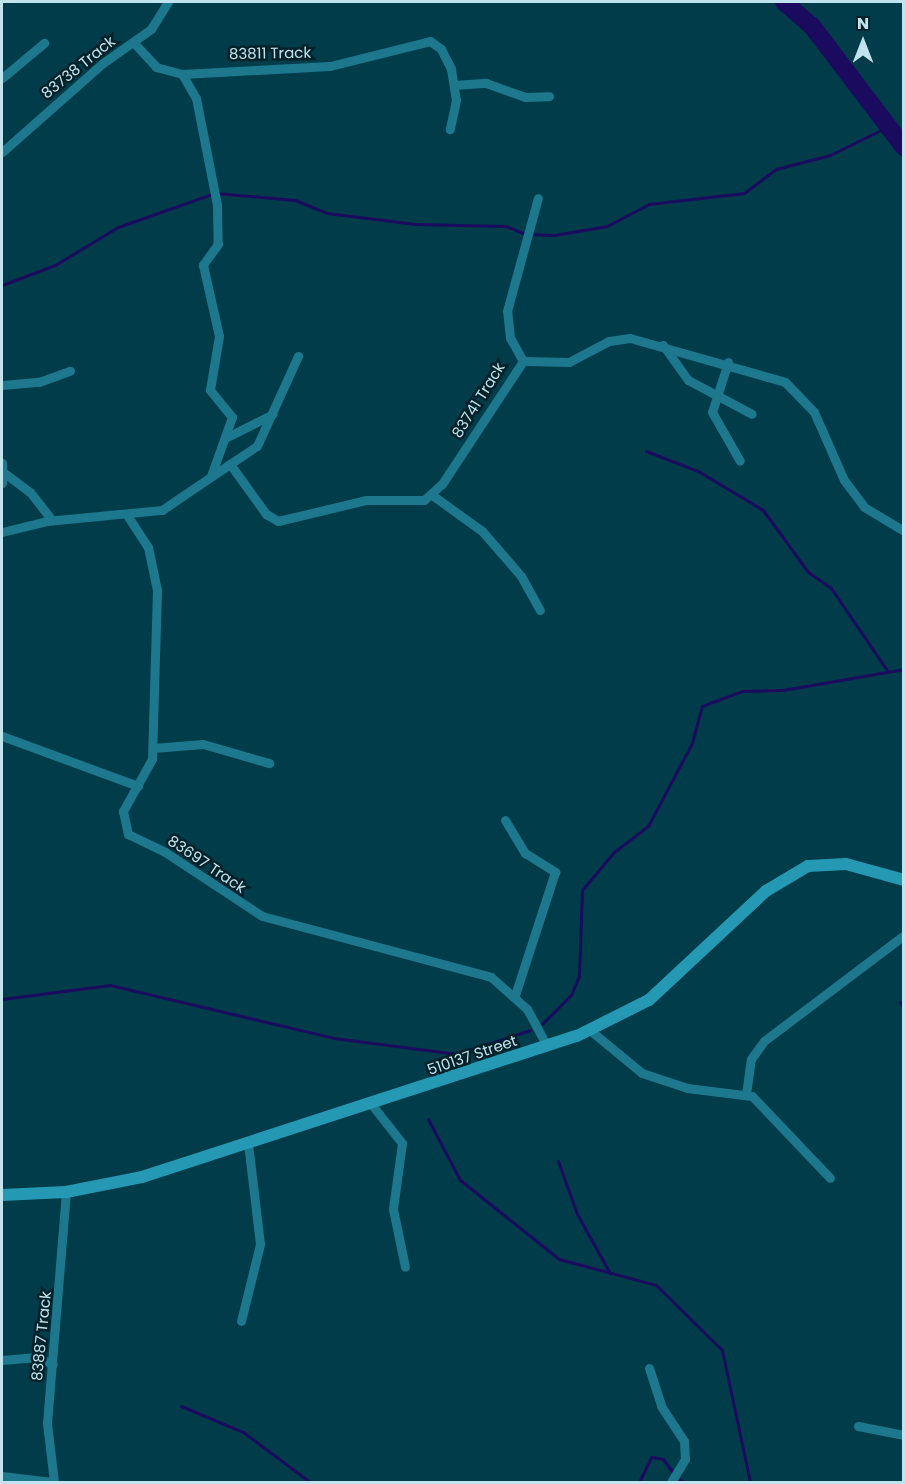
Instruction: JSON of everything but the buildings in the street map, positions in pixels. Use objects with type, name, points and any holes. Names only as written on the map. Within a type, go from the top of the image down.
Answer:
[{"type":"street","name":"83738 Track","points":[[2,152],[151,29],[168,2]]},
{"type":"street","name":"83811 Track","points":[[134,43],[156,67],[182,74],[330,66],[426,41],[445,54],[455,88]]},
{"type":"street","points":[[2,78],[44,43]]},
{"type":"street","points":[[182,74],[196,99],[217,205],[217,249],[203,265],[219,336],[210,390],[231,412],[227,437],[211,476]]},
{"type":"street","points":[[450,129],[455,88],[486,83],[525,97],[549,96]]},
{"type":"street","points":[[523,361],[510,338],[507,311],[538,198]]},
{"type":"street","name":"83741 Track","points":[[432,495],[523,361],[569,362],[622,339],[663,345],[728,362],[779,379],[806,400],[851,491],[870,513],[903,531]]},
{"type":"street","points":[[663,345],[682,374],[714,396],[752,414]]},
{"type":"street","points":[[2,532],[52,520],[127,515],[165,508],[256,448],[275,413],[298,356]]},
{"type":"street","points":[[728,362],[714,396],[713,420],[740,461]]},
{"type":"street","points":[[2,385],[39,382],[70,371]]},
{"type":"street","points":[[227,437],[275,413]]},
{"type":"street","points":[[230,464],[266,514],[278,521],[366,500],[419,500],[432,495],[482,531],[526,583],[540,610]]},
{"type":"street","points":[[2,467],[2,483]]},
{"type":"street","points":[[2,467],[30,492],[52,520]]},
{"type":"street","name":"83697 Track","points":[[127,515],[148,547],[158,590],[150,679],[153,748],[138,786],[123,811],[128,834],[177,859],[252,911],[309,933],[471,970],[515,995],[547,1046]]},
{"type":"street","points":[[2,736],[138,786]]},
{"type":"street","points":[[153,748],[203,744],[269,763]]},
{"type":"street","points":[[505,820],[525,853],[555,872],[515,995]]},
{"type":"street","name":"510137 Street","points":[[2,1195],[66,1192],[142,1177],[372,1105],[591,1031],[649,1000],[766,891],[801,869],[839,863],[903,880]]},
{"type":"street","points":[[746,1094],[751,1059],[764,1041],[903,936]]},
{"type":"street","points":[[591,1031],[642,1073],[687,1088],[746,1094],[794,1135],[830,1178]]},
{"type":"street","points":[[372,1105],[402,1143],[393,1209],[405,1267]]},
{"type":"street","points":[[241,1321],[260,1244],[248,1143]]},
{"type":"street","name":"83887 Track","points":[[53,1482],[46,1434],[66,1192]]},
{"type":"street","points":[[2,1360],[34,1357],[53,1364]]},
{"type":"street","points":[[649,1368],[661,1406],[684,1441],[685,1459],[671,1482]]},
{"type":"street","points":[[858,1426],[903,1435]]},
{"type":"street","points":[[2,1476],[53,1482]]},
{"type":"waterway","points":[[784,2],[812,26],[904,147]]},
{"type":"waterway","points":[[2,285],[55,265],[118,227],[215,193],[295,200],[327,213],[415,224],[506,226],[525,234],[554,235],[607,226],[649,204],[744,193],[776,169],[830,155],[887,127]]},
{"type":"waterway","points":[[646,451],[698,471],[763,510],[808,572],[831,588],[887,670]]},
{"type":"waterway","points":[[542,1024],[571,995],[579,976],[582,890],[614,852],[648,826],[692,743],[702,706],[742,691],[783,690],[904,669]]},
{"type":"waterway","points":[[2,999],[110,985],[334,1038],[457,1054],[530,1030]]},
{"type":"waterway","points":[[900,1002],[904,1008]]},
{"type":"waterway","points":[[428,1119],[460,1180],[559,1259],[656,1285],[722,1350],[750,1482]]},
{"type":"waterway","points":[[558,1161],[577,1214],[610,1273]]},
{"type":"waterway","points":[[181,1406],[243,1432],[310,1482]]},
{"type":"waterway","points":[[639,1482],[651,1457],[663,1459],[673,1473]]},
{"type":"waterway","points":[[679,1479],[683,1482]]}]
